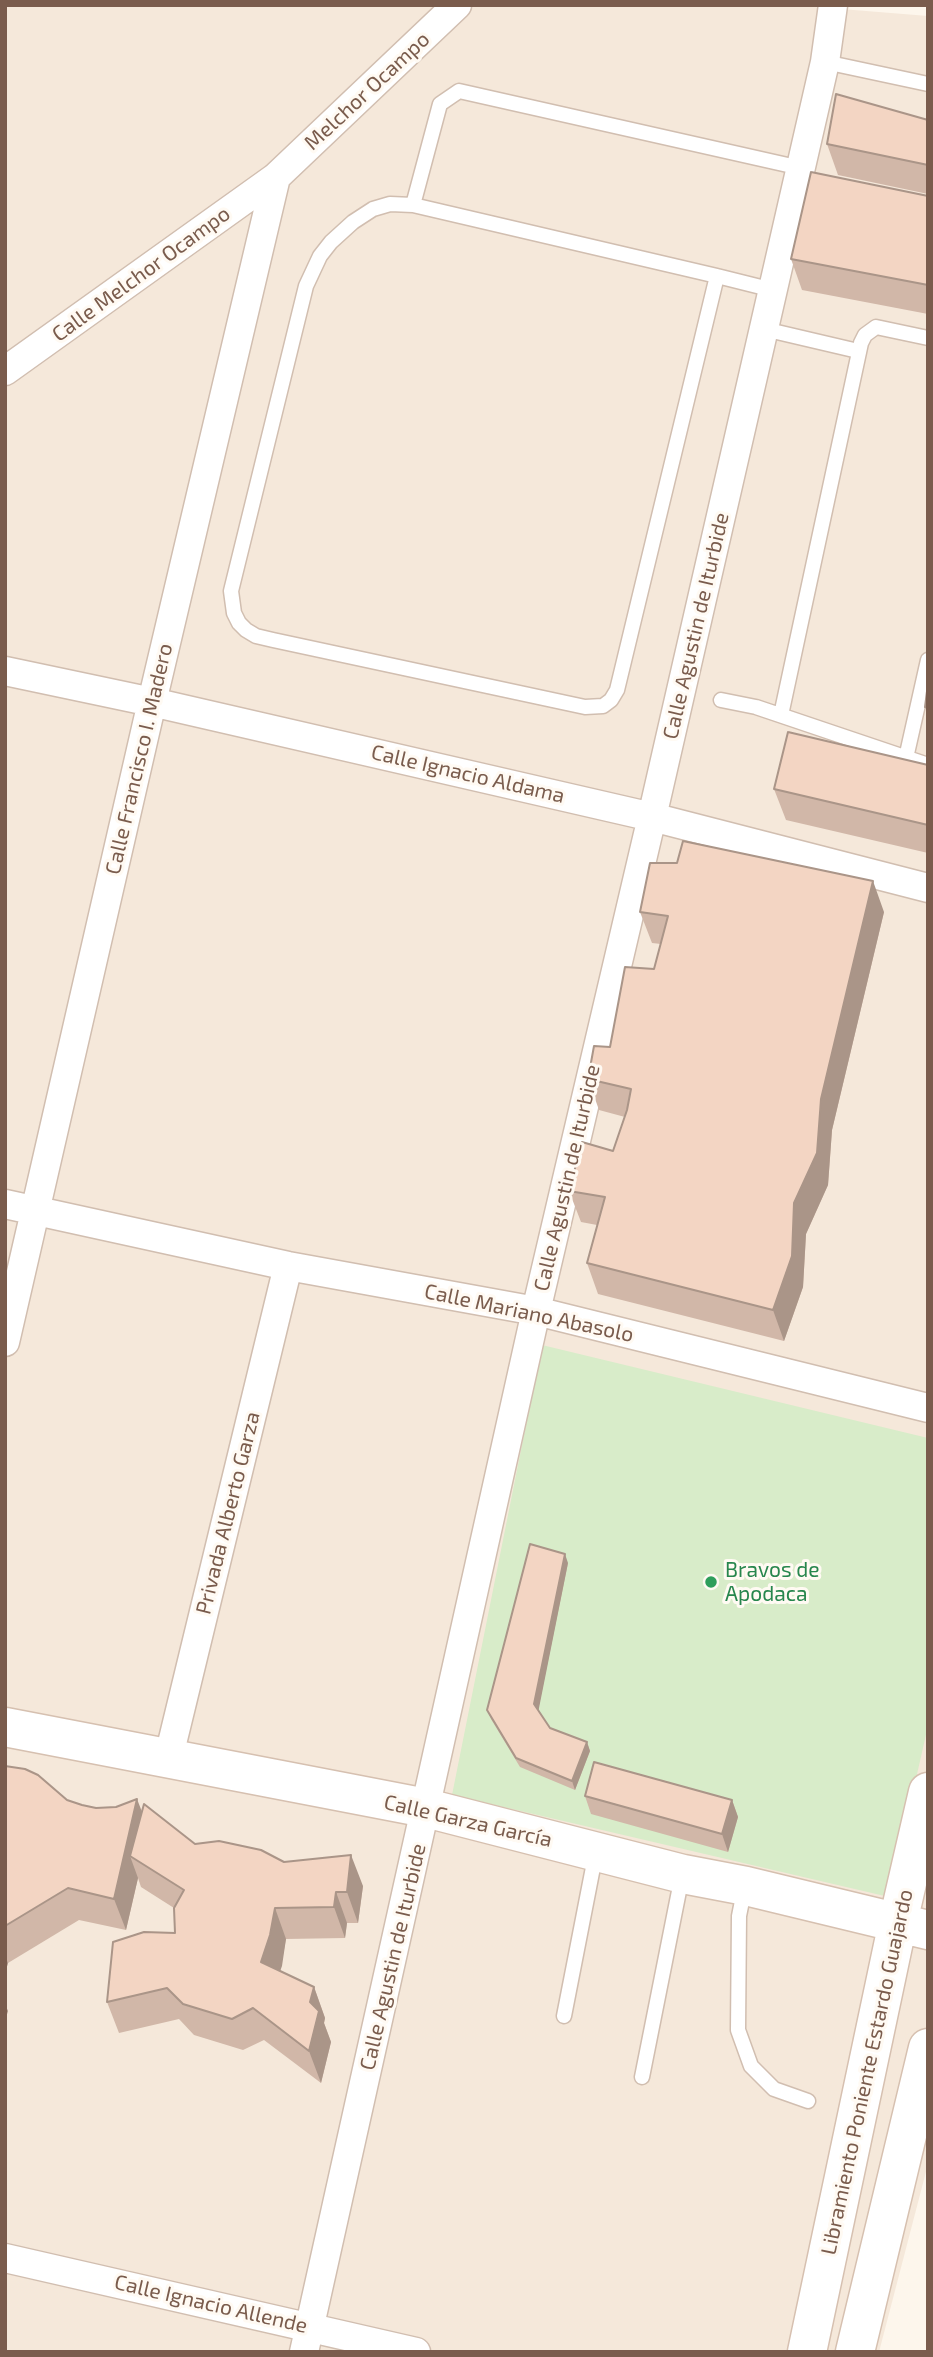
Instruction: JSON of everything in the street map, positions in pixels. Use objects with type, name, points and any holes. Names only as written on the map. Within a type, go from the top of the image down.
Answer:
[{"type":"street","name":"Melchor Ocampo","points":[[276,177],[457,5]]},
{"type":"street","name":"Calle Agustin de Iturbide","points":[[307,2339],[536,1311],[773,289],[802,180],[833,5]]},
{"type":"street","name":"Calle Melchor Ocampo","points":[[5,371],[276,177]]},
{"type":"street","name":"Calle Francisco I. Madero","points":[[5,1342],[276,177]]},
{"type":"street","name":"Calle Ignacio Aldama","points":[[5,670],[652,817],[928,888]]},
{"type":"street","name":"Calle Mariano Abasolo","points":[[5,1203],[288,1266],[536,1311],[928,1408]]},
{"type":"street","name":"Privada Alberto Garza","points":[[168,1760],[288,1266]]},
{"type":"street","name":"Calle Garza García","points":[[5,1727],[426,1808],[683,1874],[746,1886],[913,1926]]},
{"type":"street","name":"Libramiento Poniente Estardo Guajardo","points":[[807,2352],[913,1926],[928,1792]]},
{"type":"street","points":[[855,2352],[928,2048]]},
{"type":"street","name":"Calle Ignacio Allende","points":[[5,2258],[307,2339],[416,2352]]},
{"type":"lane","points":[[825,62],[928,84]]},
{"type":"lane","points":[[413,205],[440,104],[458,91],[802,180]]},
{"type":"lane","points":[[717,276],[617,690],[603,706],[584,707],[256,636],[239,622],[234,612],[231,591],[297,317],[309,278],[320,256],[352,222],[373,209],[390,204],[413,205],[773,289]]},
{"type":"lane","points":[[781,715],[858,351],[865,335],[876,327],[928,338]]},
{"type":"lane","points":[[764,329],[858,351]]},
{"type":"lane","points":[[906,758],[928,660]]},
{"type":"lane","points":[[721,700],[756,707],[928,765]]},
{"type":"lane","points":[[564,2016],[596,1852]]},
{"type":"lane","points":[[642,2077],[683,1874]]},
{"type":"lane","points":[[746,1886],[739,1916],[738,2030],[751,2066],[775,2088],[808,2101]]},
{"type":"shaded area","points":[[5,5],[792,5],[928,16],[928,2164],[879,2352],[5,2352]]},
{"type":"green space","name":"Bravos de Apodaca","points":[[542,1345],[928,1438],[928,1726],[889,1897],[452,1795]]},
{"type":"building","points":[[836,94],[928,120],[928,165],[827,144]]},
{"type":"building","points":[[811,172],[928,196],[928,285],[791,259]]},
{"type":"building","points":[[928,683],[928,708],[925,707]]},
{"type":"building","points":[[788,732],[928,765],[928,825],[774,789]]},
{"type":"building","points":[[683,841],[873,881],[821,1099],[817,1153],[794,1203],[792,1256],[773,1310],[587,1263],[605,1197],[569,1191],[582,1142],[613,1151],[627,1110],[631,1089],[588,1079],[594,1046],[610,1047],[625,967],[654,969],[668,916],[640,912],[650,863],[677,863]]},
{"type":"building","points":[[530,1544],[565,1554],[534,1704],[550,1728],[587,1742],[572,1781],[516,1758],[487,1710]]},
{"type":"building","points":[[594,1762],[732,1800],[722,1834],[585,1796]]},
{"type":"building","points":[[5,1766],[25,1769],[38,1775],[67,1800],[82,1805],[96,1808],[116,1807],[137,1799],[114,1899],[68,1888],[5,1926]]},
{"type":"building","points":[[144,1804],[195,1844],[219,1841],[261,1850],[284,1862],[351,1855],[347,1892],[336,1892],[334,1907],[275,1908],[261,1962],[314,1987],[310,2002],[319,2011],[309,2051],[253,2008],[232,2019],[183,2004],[167,1988],[107,2002],[113,1942],[144,1932],[175,1933],[174,1908],[184,1890],[130,1856]]},
{"type":"place","name":"Bravos de Apodaca","points":[[711,1582]]}]
